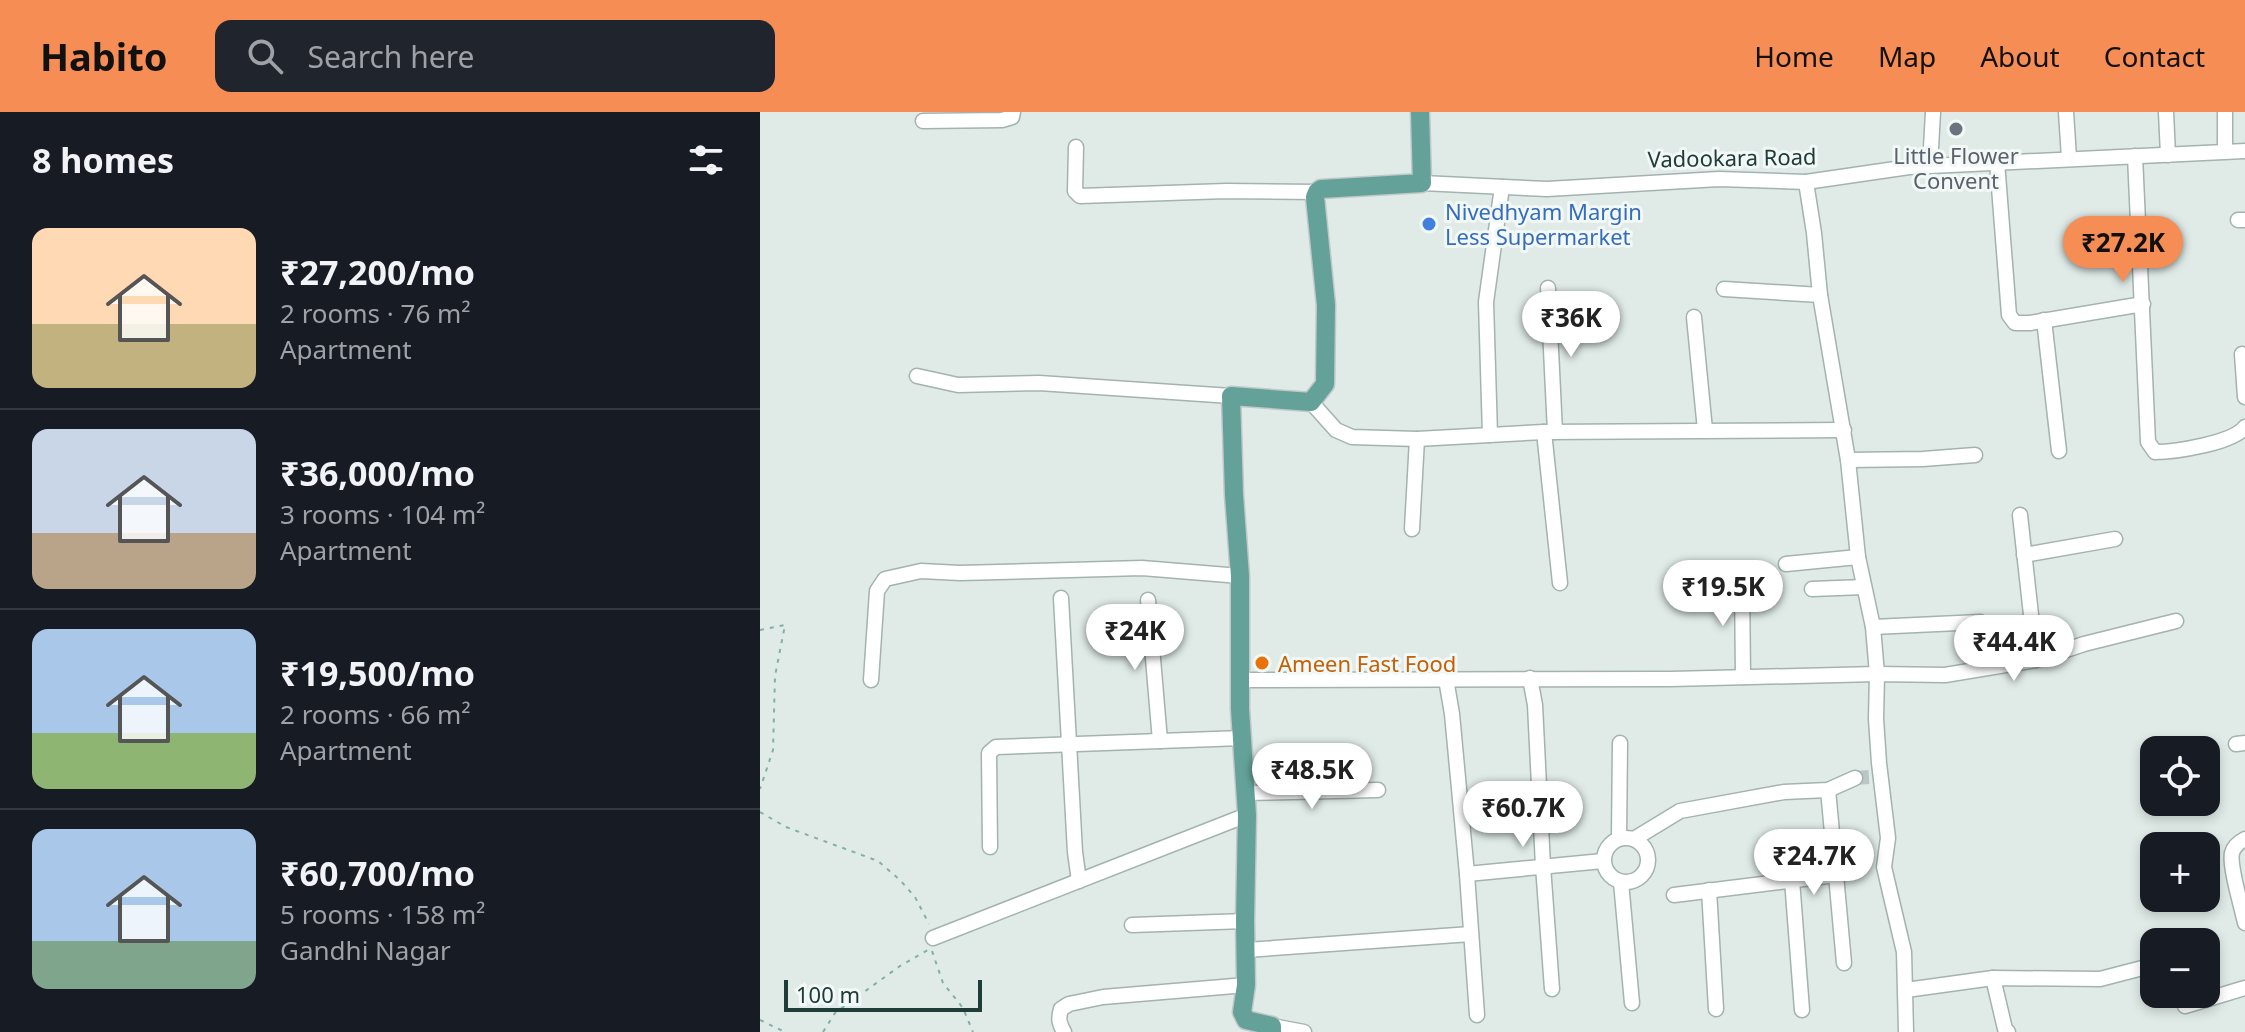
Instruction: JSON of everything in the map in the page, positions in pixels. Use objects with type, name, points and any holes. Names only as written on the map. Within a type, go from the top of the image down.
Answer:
[{"type":"main road","points":[[1420,112],[1422,183]]},
{"type":"main road","name":"Vadookara Road","points":[[1317,192],[1321,189],[1422,183]]},
{"type":"main road","points":[[1272,1029],[1246,1020],[1242,1012],[1246,985],[1247,815],[1231,396],[1311,402],[1325,384],[1326,305],[1317,192]]},
{"type":"street","points":[[923,121],[1002,120],[1012,117],[1013,112]]},
{"type":"street","points":[[1930,166],[1933,112]]},
{"type":"street","points":[[2066,112],[2069,158]]},
{"type":"street","points":[[2166,112],[2168,155]]},
{"type":"street","points":[[2225,112],[2225,151]]},
{"type":"street","name":"Vadookara Road","points":[[1076,147],[1075,191],[1080,196],[1226,191],[1317,192]]},
{"type":"street","name":"Vadookara Road","points":[[1422,183],[1547,189],[1719,179],[1806,182],[1930,166],[2245,151]]},
{"type":"street","points":[[2135,156],[2148,442],[2155,452],[2168,452],[2231,438],[2245,427]]},
{"type":"street","points":[[1997,162],[2009,315],[2015,323],[2143,304]]},
{"type":"street","points":[[1806,182],[1820,295],[1844,430],[1858,557],[1873,627],[1877,674],[1876,719],[1868,778],[1888,838],[1884,867],[1904,952],[1906,1032]]},
{"type":"street","points":[[1490,435],[1486,302],[1502,187]]},
{"type":"street","points":[[1548,288],[1550,432],[1560,583]]},
{"type":"street","points":[[1724,289],[1820,295]]},
{"type":"street","points":[[1694,317],[1705,430]]},
{"type":"street","points":[[2044,320],[2059,451]]},
{"type":"street","points":[[2242,354],[2245,397]]},
{"type":"street","points":[[917,376],[958,385],[1039,383],[1231,396]]},
{"type":"street","points":[[1311,402],[1336,430],[1352,437],[1417,439],[1550,432],[1844,430]]},
{"type":"street","points":[[1412,529],[1417,439]]},
{"type":"street","points":[[1848,460],[1975,455]]},
{"type":"street","points":[[2020,515],[2036,660]]},
{"type":"street","points":[[2024,555],[2115,539]]},
{"type":"street","points":[[1786,564],[1858,557]]},
{"type":"street","points":[[871,680],[877,591],[885,579],[921,571],[960,573],[1142,568],[1240,576]]},
{"type":"street","points":[[1742,580],[1743,677]]},
{"type":"street","points":[[1812,589],[1864,587]]},
{"type":"street","points":[[1061,598],[1079,881]]},
{"type":"street","points":[[1148,600],[1160,741]]},
{"type":"street","points":[[1240,680],[1945,675],[2036,660],[2084,644],[2176,621]]},
{"type":"street","points":[[1873,627],[1980,622]]},
{"type":"street","points":[[1530,678],[1535,705],[1552,989]]},
{"type":"street","points":[[1446,679],[1467,874],[1477,1015]]},
{"type":"street","points":[[990,847],[989,753],[996,747],[1242,738]]},
{"type":"street","points":[[1620,743],[1626,838]]},
{"type":"street","points":[[1626,838],[1645,848],[1648,862],[1642,876],[1621,882],[1609,875],[1603,861],[1607,847],[1680,811],[1784,792],[1828,790],[1868,778]]},
{"type":"street","points":[[1245,793],[1378,790]]},
{"type":"street","points":[[1828,790],[1844,963]]},
{"type":"street","points":[[933,938],[1247,815]]},
{"type":"street","points":[[2245,839],[2238,842],[2232,853],[2245,923]]},
{"type":"street","points":[[1467,874],[1603,861]]},
{"type":"street","points":[[1674,895],[1836,875]]},
{"type":"street","points":[[1792,880],[1802,1010]]},
{"type":"street","points":[[1621,882],[1632,1003]]},
{"type":"street","points":[[1709,890],[1716,1009]]},
{"type":"street","points":[[1132,925],[1245,921]]},
{"type":"street","points":[[1246,950],[1471,934]]},
{"type":"street","points":[[1906,990],[1993,978],[2100,979],[2140,969]]},
{"type":"street","points":[[1993,978],[2008,1032]]},
{"type":"street","points":[[1064,1032],[1059,1017],[1061,1009],[1069,1004],[1103,997],[1246,985]]},
{"type":"street","points":[[2220,996],[2245,988]]},
{"type":"street","points":[[1272,1029],[1304,1032]]},
{"type":"path","points":[[760,630],[785,625],[775,676],[773,750],[760,789]]},
{"type":"path","points":[[760,812],[786,827],[878,861],[915,897],[933,938]]},
{"type":"path","points":[[823,1032],[835,1013],[900,966],[931,948],[943,983],[963,1008],[973,1032]]},
{"type":"path","points":[[760,1020],[785,1032]]},
{"type":"tunnel","points":[[1855,778],[1869,777]]},
{"type":"place","name":"Little Flower Convent","points":[[1956,129]]},
{"type":"place","name":"Nivedhyam Margin Less Supermarket","points":[[1429,224]]},
{"type":"place","name":"Ameen Fast Food","points":[[1262,663]]}]
